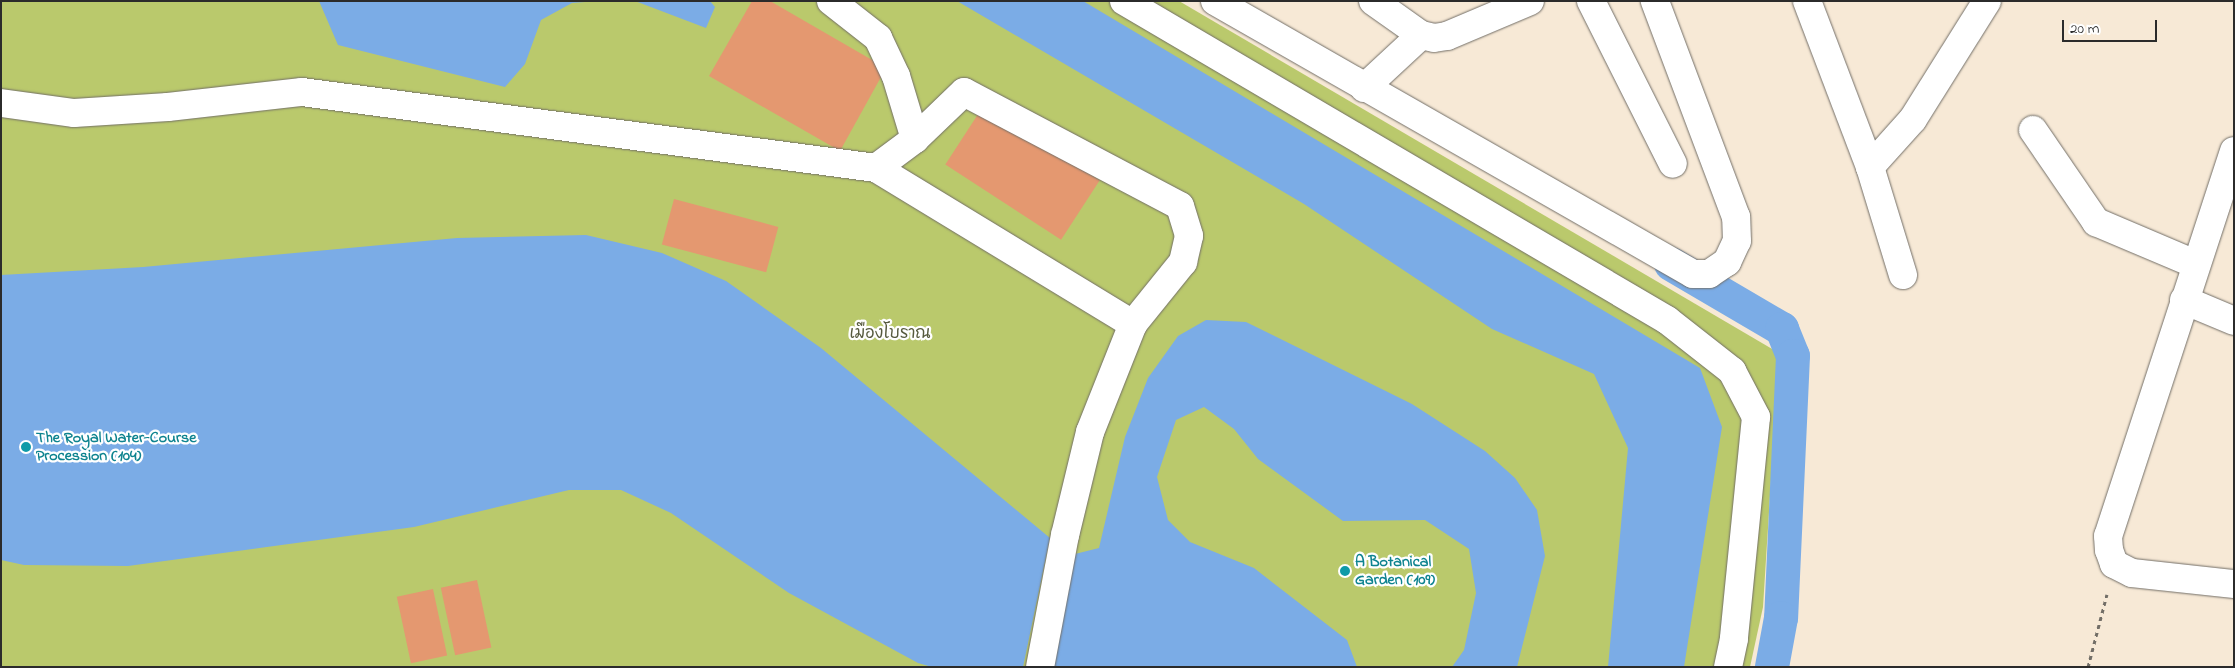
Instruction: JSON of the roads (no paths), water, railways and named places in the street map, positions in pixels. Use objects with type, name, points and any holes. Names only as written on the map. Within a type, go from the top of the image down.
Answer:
[{"type":"street","points":[[831,1],[878,38],[896,76],[915,139]]},
{"type":"street","points":[[1124,1],[1667,320],[1732,371],[1756,417],[1734,639],[1728,667]]},
{"type":"street","points":[[1215,1],[1692,274],[1709,274],[1727,262],[1737,241],[1736,217],[1655,1]]},
{"type":"street","points":[[1373,1],[1421,35],[1434,38],[1447,36],[1530,1]]},
{"type":"street","points":[[1591,1],[1673,164]]},
{"type":"street","points":[[1807,1],[1870,167],[1903,275]]},
{"type":"street","points":[[1870,167],[1913,120],[1987,1]]},
{"type":"street","points":[[1364,88],[1421,35]]},
{"type":"street","points":[[1,103],[74,113],[168,107],[302,92],[876,168],[1133,324]]},
{"type":"street","points":[[876,168],[915,139],[964,92],[971,93],[1180,206],[1189,236],[1183,262],[1133,324],[1090,432],[1065,535],[1040,667]]},
{"type":"street","points":[[2033,130],[2096,222],[2196,264]]},
{"type":"street","points":[[2234,151],[2108,536],[2108,550],[2114,564],[2132,573],[2234,584]]},
{"type":"street","points":[[2184,300],[2234,321]]},
{"type":"water","points":[[319,1],[598,1],[572,3],[541,20],[525,64],[505,87],[338,45]]},
{"type":"water","points":[[635,1],[710,1],[715,7],[706,28]]},
{"type":"water","points":[[957,1],[1083,1],[1700,368],[1722,427],[1684,667],[1608,667],[1628,448],[1594,374],[1492,329],[1304,204]]},
{"type":"water","points":[[586,235],[662,253],[726,281],[821,348],[1050,538],[1023,667],[932,667],[918,663],[789,593],[671,513],[621,490],[569,490],[414,527],[128,566],[24,565],[1,560],[1,275],[143,267],[457,238]]},
{"type":"water","points":[[1206,320],[1246,322],[1412,404],[1485,451],[1515,478],[1537,510],[1545,556],[1517,667],[1452,667],[1464,650],[1476,593],[1469,549],[1425,520],[1343,521],[1258,459],[1234,429],[1204,407],[1176,420],[1157,477],[1168,520],[1190,542],[1254,568],[1347,640],[1357,667],[1054,667],[1075,554],[1099,548],[1125,437],[1148,378],[1178,336]]},
{"type":"waterway","points":[[1671,264],[1782,329],[1793,356],[1781,618],[1772,667]]},
{"type":"place","name":"The Royal Water-Course Procession (104)","points":[[26,447]]},
{"type":"place","name":"A Botanical Garden (109)","points":[[1345,571]]},
{"type":"park label","name":"เมืองโบราณ","points":[[890,334]]}]
